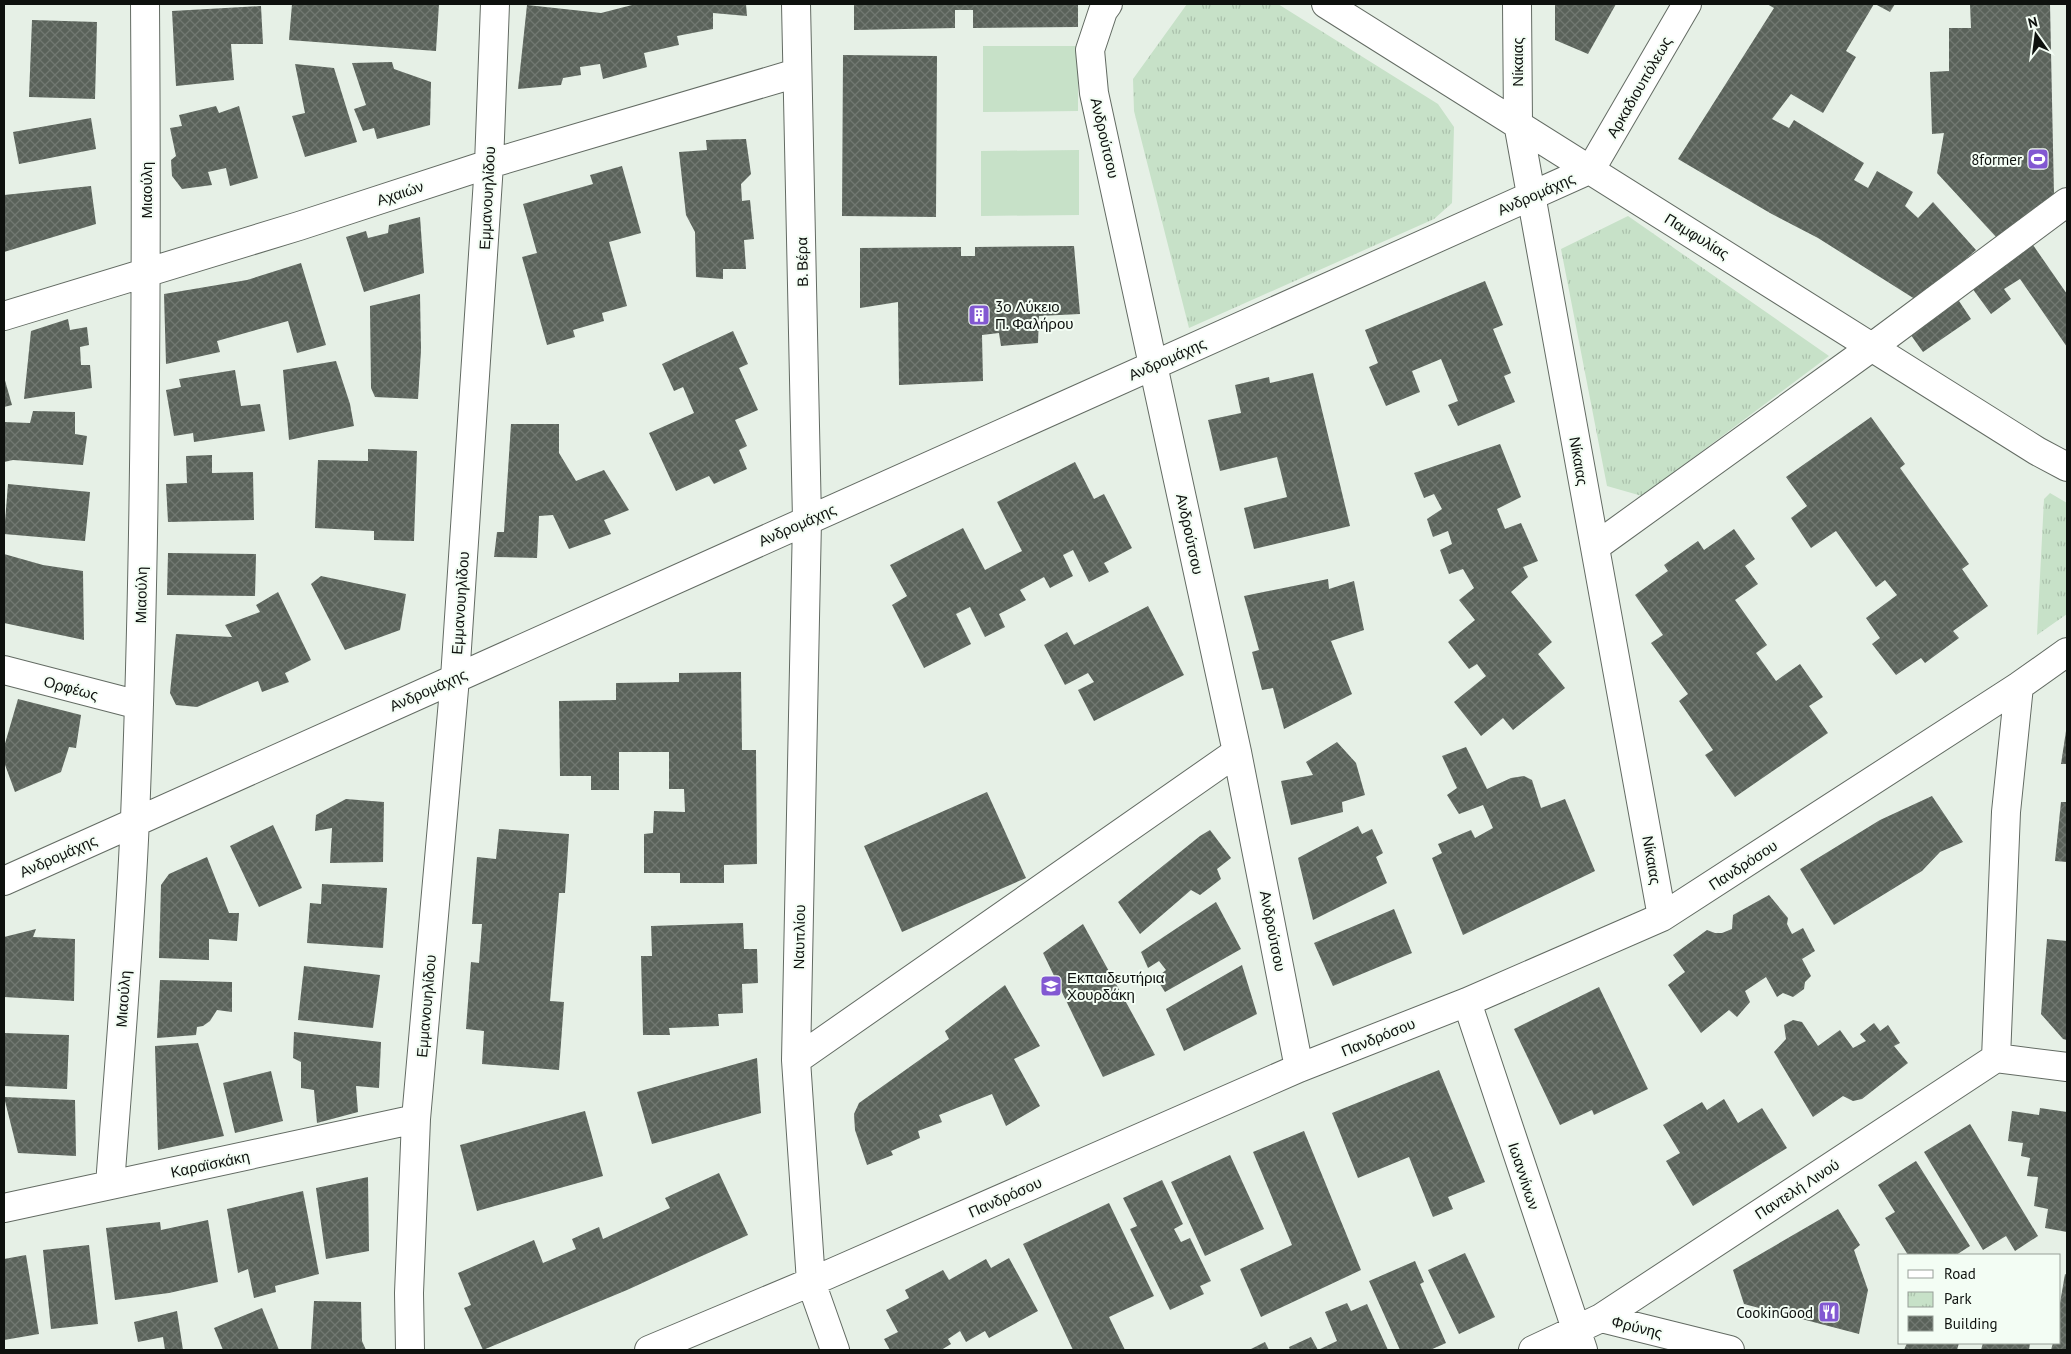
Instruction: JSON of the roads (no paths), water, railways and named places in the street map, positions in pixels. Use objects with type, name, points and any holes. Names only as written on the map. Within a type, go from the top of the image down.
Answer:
[{"type":"street","name":"Μιαούλη","points":[[110,1185],[135,822],[139,705],[146,273],[145,4]]},
{"type":"street","name":"Εμμανουηλίδου","points":[[410,1350],[409,1293],[416,1119],[455,678],[489,164],[495,4]]},
{"type":"street","name":"Β. Βέρα","points":[[796,4],[807,520]]},
{"type":"street","name":"Ανδρούτσου","points":[[1108,4],[1103,11],[1090,50],[1094,92],[1238,752],[1299,1068]]},
{"type":"street","name":"Παμφυλίας","points":[[1326,4],[2037,451],[2067,467]]},
{"type":"street","name":"Νίκαιας","points":[[1517,4],[1518,123],[1662,917]]},
{"type":"street","name":"Αρκαδιουπόλεως","points":[[1591,169],[1687,4]]},
{"type":"street","name":"Αχαιών","points":[[4,316],[489,164],[797,73]]},
{"type":"street","name":"Ανδρομάχης","points":[[4,881],[1591,169]]},
{"type":"street","points":[[1595,547],[1872,347],[2067,202]]},
{"type":"street","name":"Ναυπλίου","points":[[807,520],[796,1060],[811,1282],[835,1350]]},
{"type":"street","name":"Πανδρόσου","points":[[649,1350],[811,1282],[1299,1068],[1467,1002],[1662,917],[2019,686],[2067,652]]},
{"type":"street","name":"Ορφέως","points":[[4,670],[139,705]]},
{"type":"street","points":[[2019,686],[2006,812],[1996,1058],[2067,1067]]},
{"type":"street","points":[[796,1060],[1238,752]]},
{"type":"street","name":"Ιωαννίνων","points":[[1467,1002],[1579,1340]]},
{"type":"street","name":"Παντελή Λινού","points":[[1533,1350],[1579,1340],[1601,1318],[1996,1058]]},
{"type":"street","name":"Καραϊσκάκη","points":[[4,1208],[416,1119]]},
{"type":"street","name":"Φρύνης","points":[[1601,1318],[1730,1350]]},
{"type":"place","name":"8former","points":[[2038,159]]},
{"type":"place","name":"3ο Λύκειο Π. Φαλήρου","points":[[979,315]]},
{"type":"place","name":"Εκπαιδευτήρια Χουρδάκη","points":[[1051,986]]},
{"type":"place","name":"CookinGood","points":[[1829,1312]]}]
